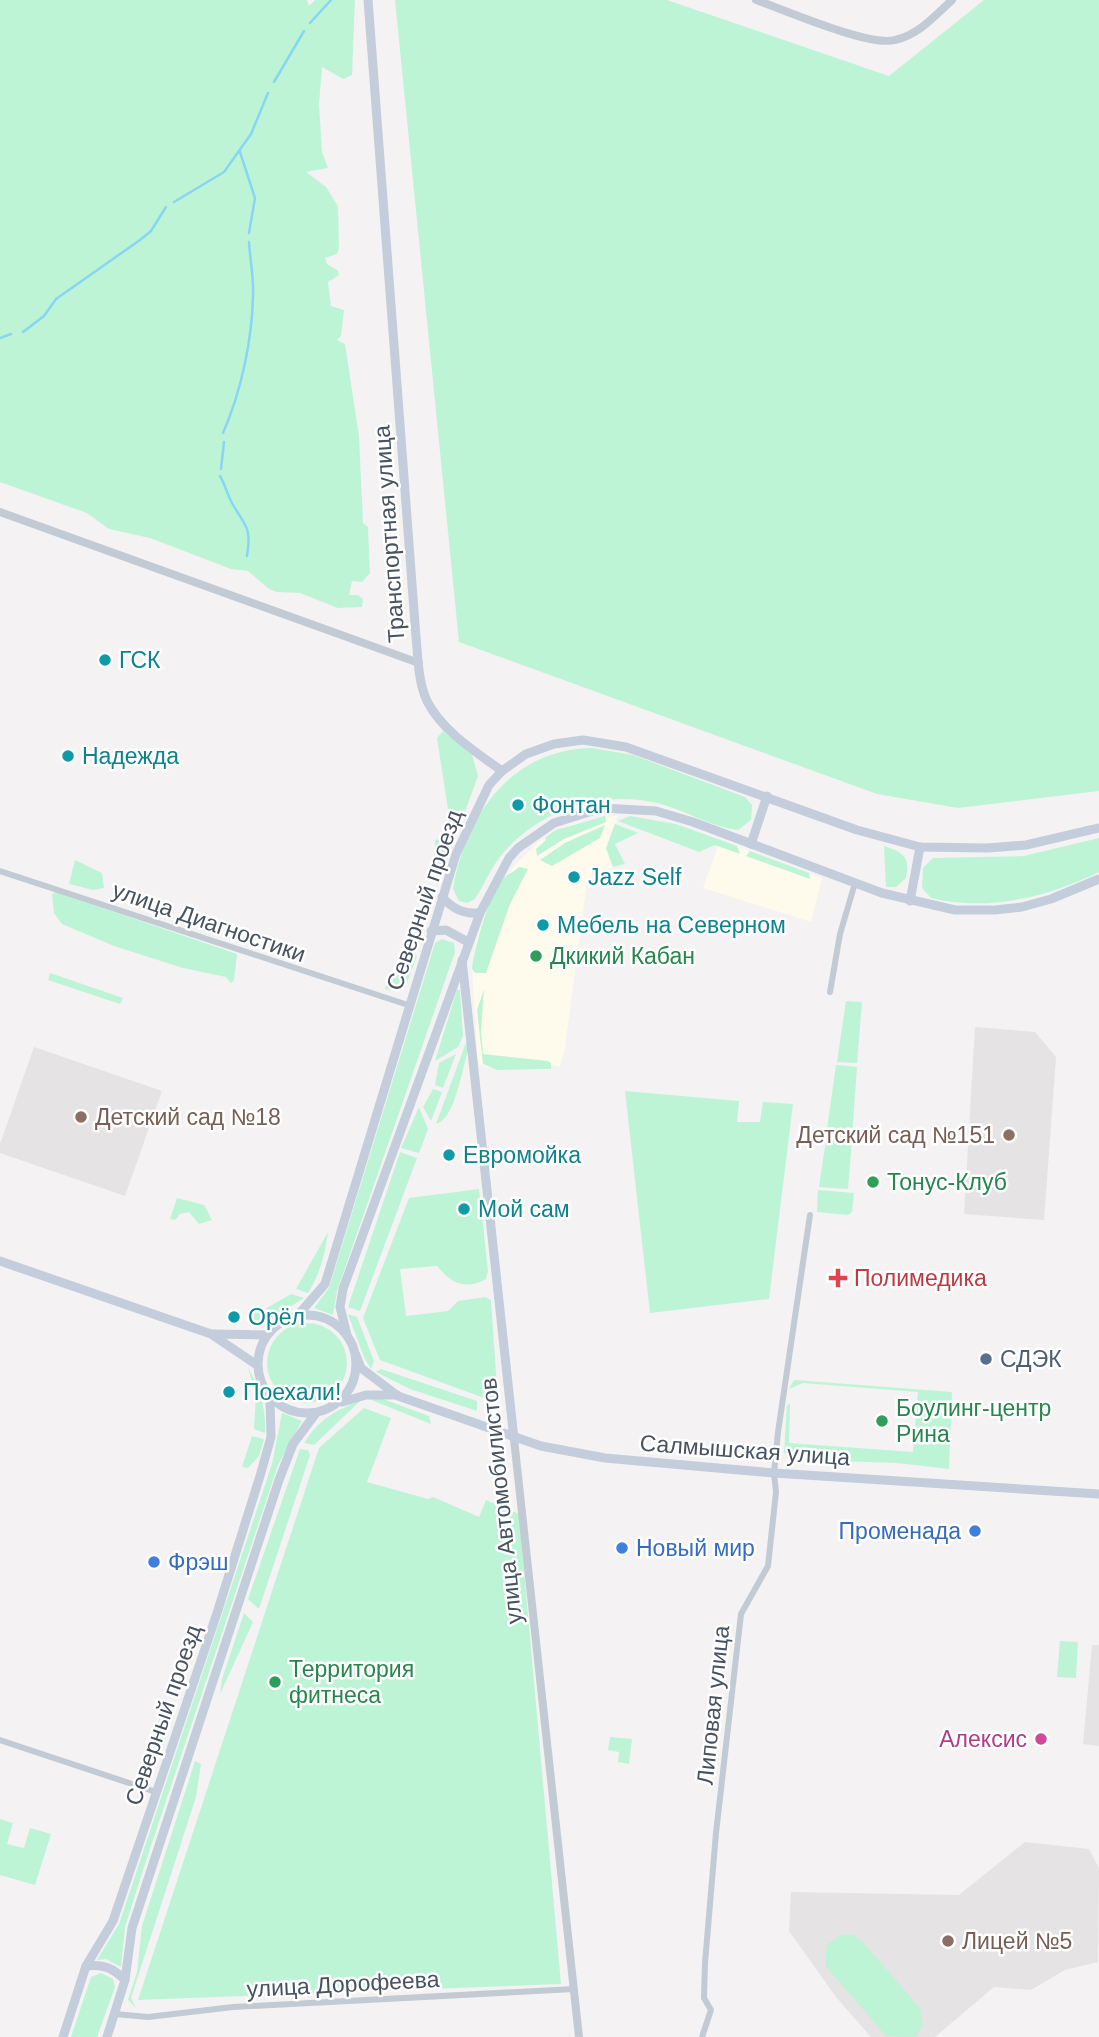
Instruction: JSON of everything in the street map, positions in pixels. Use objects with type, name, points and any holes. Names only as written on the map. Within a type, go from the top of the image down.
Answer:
[{"type":"main road","name":"Транспортная улица","points":[[369,0],[419,663]]},
{"type":"main road","points":[[419,663],[427,700],[433,710],[461,741],[502,771]]},
{"type":"main road","name":"Северный проезд","points":[[298,1315],[325,1284],[430,931],[456,854],[478,801],[502,771],[526,754],[554,744],[583,740],[626,747],[857,830],[920,847],[1026,845],[1099,828]]},
{"type":"main road","points":[[751,844],[768,796]]},
{"type":"main road","points":[[398,1395],[361,1368],[347,1335],[340,1307],[344,1289],[468,942],[499,873],[518,848],[555,823],[577,813],[615,807],[656,811],[855,883],[910,901],[955,910],[995,911],[1051,899],[1099,879]]},
{"type":"main road","points":[[910,901],[920,847]]},
{"type":"main road","points":[[442,897],[450,906],[466,913],[480,913]]},
{"type":"main road","points":[[430,931],[446,930],[468,942]]},
{"type":"main road","name":"улица Автомобилистов","points":[[462,960],[514,1439]]},
{"type":"main road","points":[[0,1261],[211,1334],[257,1365]]},
{"type":"main road","points":[[347,1335],[326,1318],[298,1315],[280,1322],[266,1335],[259,1349],[257,1365],[261,1383],[270,1398],[291,1411],[316,1413],[366,1395],[398,1395]]},
{"type":"main road","points":[[211,1334],[266,1335]]},
{"type":"main road","points":[[337,1404],[352,1382],[356,1355]]},
{"type":"main road","name":"Салмышская улица","points":[[398,1395],[514,1439],[606,1458],[774,1473],[1099,1494]]},
{"type":"main road","name":"Северный проезд","points":[[63,2037],[86,1966],[113,1921],[217,1614],[271,1437],[270,1398]]},
{"type":"main road","name":"Северный проезд","points":[[107,2037],[125,1980],[132,1928],[279,1480],[293,1444],[305,1424],[316,1413]]},
{"type":"main road","points":[[86,1966],[100,1965],[114,1969],[125,1980]]},
{"type":"street","points":[[756,0],[854,34],[892,41],[916,31],[952,0]]},
{"type":"street","name":"Транспортная улица","points":[[0,512],[419,663]]},
{"type":"street","name":"улица Диагностики","points":[[0,871],[408,1005]]},
{"type":"street","points":[[830,992],[840,934],[855,883]]},
{"type":"street","name":"Липовая улица","points":[[702,2037],[711,2010],[704,1998],[705,1963],[716,1833],[741,1614],[768,1566],[782,1395],[810,1215]]},
{"type":"street","name":"улица Автомобилистов","points":[[514,1439],[579,2037]]},
{"type":"street","points":[[0,1740],[156,1792]]},
{"type":"street","name":"улица Дорофеева","points":[[115,2014],[148,2017],[233,2007],[574,1989]]},
{"type":"shaded area","points":[[618,815],[606,848],[613,867],[592,876],[587,882],[564,1054],[559,1067],[552,1065],[548,1070],[487,1068],[478,1063],[472,969],[476,940],[493,899],[513,867],[538,842],[569,825]]},
{"type":"shaded area","points":[[720,840],[822,878],[811,922],[703,888]]},
{"type":"shaded area","name":"Детский сад №151","points":[[975,1027],[1035,1032],[1056,1057],[1044,1220],[964,1214]]},
{"type":"shaded area","name":"Детский сад №18","points":[[34,1047],[162,1091],[125,1196],[0,1153],[0,1144]]},
{"type":"shaded area","points":[[1092,1645],[1099,1645],[1099,1746],[1083,1744]]},
{"type":"shaded area","name":"Лицей №5","points":[[1025,1842],[1089,1849],[1099,1868],[1098,1962],[1065,1970],[1031,1990],[994,1987],[935,2037],[871,2037],[836,1997],[789,1931],[791,1892],[959,1895]]},
{"type":"green space","points":[[0,0],[307,0],[309,6],[315,0],[355,0],[352,75],[343,79],[322,67],[319,104],[322,152],[328,168],[306,172],[326,187],[338,206],[339,248],[337,254],[325,258],[327,264],[338,271],[339,275],[328,282],[331,306],[344,310],[341,336],[337,340],[345,344],[359,436],[363,523],[368,527],[370,573],[362,582],[352,581],[349,595],[358,595],[363,599],[362,607],[338,608],[300,593],[277,592],[269,589],[248,571],[231,569],[150,538],[109,529],[87,513],[0,482]]},
{"type":"green space","points":[[395,0],[667,0],[889,76],[984,0],[1099,0],[1099,791],[958,808],[877,794],[459,642]]},
{"type":"green space","points":[[443,731],[472,755],[478,776],[442,874],[433,880],[435,840],[452,835],[437,738]]},
{"type":"green space","points":[[592,748],[633,755],[745,797],[752,805],[751,820],[738,830],[661,804],[639,800],[596,801],[575,806],[536,824],[519,837],[499,858],[475,899],[467,903],[459,901],[453,889],[459,862],[481,812],[497,791],[516,774],[538,760],[564,751]]},
{"type":"green space","points":[[605,816],[606,822],[564,839],[537,856],[536,849],[556,830]]},
{"type":"green space","points":[[630,816],[676,824],[737,846],[740,854],[715,845],[699,852],[618,821]]},
{"type":"green space","points":[[615,824],[638,833],[615,844],[625,864],[613,867],[606,848]]},
{"type":"green space","points":[[605,825],[600,838],[552,866],[540,860],[565,843]]},
{"type":"green space","points":[[1099,838],[1099,872],[1038,895],[996,903],[952,902],[931,898],[922,888],[923,868],[933,858],[1024,856]]},
{"type":"green space","points":[[884,846],[900,853],[906,860],[906,878],[896,887],[886,887]]},
{"type":"green space","points":[[750,851],[809,873],[810,879],[746,856]]},
{"type":"green space","points":[[75,860],[102,873],[104,888],[93,890],[69,884]]},
{"type":"green space","points":[[519,867],[528,869],[510,904],[486,973],[475,973],[472,969],[479,934],[494,893],[506,876]]},
{"type":"green space","points":[[56,892],[237,954],[234,980],[231,983],[226,977],[183,968],[114,946],[62,924],[54,913],[52,894]]},
{"type":"green space","points":[[442,939],[454,943],[455,952],[337,1291],[333,1315],[314,1308],[329,1288],[435,943]]},
{"type":"green space","points":[[412,950],[417,956],[407,983],[395,991],[385,989],[389,975],[406,968]]},
{"type":"green space","points":[[50,973],[123,998],[120,1004],[48,980]]},
{"type":"green space","points":[[484,989],[481,1031],[483,1054],[548,1061],[551,1063],[551,1069],[497,1070],[483,1064],[477,1010]]},
{"type":"green space","points":[[457,990],[460,990],[463,1036],[458,1047],[435,1061]]},
{"type":"green space","points":[[846,1001],[862,1002],[857,1063],[837,1062]]},
{"type":"green space","points":[[467,1040],[469,1048],[453,1103],[449,1113],[436,1124]]},
{"type":"green space","points":[[456,1054],[443,1088],[435,1085],[439,1063]]},
{"type":"green space","points":[[836,1065],[857,1067],[852,1137],[826,1136]]},
{"type":"green space","points":[[433,1089],[442,1092],[431,1121],[423,1107]]},
{"type":"green space","points":[[625,1091],[739,1101],[737,1122],[760,1122],[763,1102],[793,1104],[769,1299],[650,1313]]},
{"type":"green space","points":[[419,1107],[428,1129],[419,1153],[401,1148]]},
{"type":"green space","points":[[826,1139],[852,1141],[848,1189],[819,1187]]},
{"type":"green space","points":[[400,1152],[417,1158],[360,1311],[348,1307]]},
{"type":"green space","points":[[479,1189],[488,1271],[486,1279],[465,1284],[453,1280],[437,1266],[400,1269],[406,1316],[448,1311],[458,1301],[485,1297],[491,1300],[498,1403],[380,1360],[363,1318],[409,1198]]},
{"type":"green space","points":[[818,1190],[854,1193],[852,1212],[848,1215],[817,1212]]},
{"type":"green space","points":[[177,1198],[204,1205],[212,1220],[199,1224],[189,1212],[180,1214],[175,1220],[170,1219]]},
{"type":"green space","points":[[328,1232],[316,1279],[308,1293],[296,1289]]},
{"type":"green space","points":[[291,1294],[304,1298],[255,1329],[253,1312],[265,1309]]},
{"type":"green space","points":[[348,1314],[357,1317],[374,1361],[371,1369],[364,1357]]},
{"type":"green space","points":[[299,1323],[315,1323],[336,1334],[347,1355],[347,1371],[336,1392],[315,1403],[299,1403],[285,1397],[273,1385],[267,1371],[267,1355],[273,1341],[285,1329]]},
{"type":"green space","points":[[248,1368],[261,1399],[265,1433],[254,1429],[256,1395]]},
{"type":"green space","points":[[381,1369],[477,1401],[477,1411],[410,1389],[376,1372]]},
{"type":"green space","points":[[794,1380],[952,1392],[949,1469],[897,1463],[804,1460],[784,1453],[787,1406],[790,1403],[789,1443],[913,1452],[918,1392],[803,1383],[789,1389]]},
{"type":"green space","points":[[369,1399],[383,1399],[429,1416],[431,1424]]},
{"type":"green space","points":[[361,1400],[314,1445],[304,1443],[328,1417]]},
{"type":"green space","points":[[364,1408],[391,1418],[367,1482],[428,1499],[433,1497],[479,1517],[486,1500],[519,1514],[561,1984],[138,2000],[319,1448]]},
{"type":"green space","points":[[282,1413],[302,1421],[278,1465],[146,1861],[125,1927],[121,1967],[106,1959],[97,1960],[119,1924],[272,1464]]},
{"type":"green space","points":[[252,1436],[264,1439],[259,1456],[248,1468],[242,1467]]},
{"type":"green space","points":[[300,1449],[308,1450],[310,1455],[259,1609],[248,1599]]},
{"type":"green space","points":[[244,1613],[253,1622],[220,1694],[222,1679]]},
{"type":"green space","points":[[1060,1641],[1078,1642],[1076,1678],[1057,1677]]},
{"type":"green space","points":[[161,1714],[169,1722],[164,1745],[152,1741]]},
{"type":"green space","points":[[610,1737],[632,1739],[629,1764],[618,1762],[619,1752],[608,1750]]},
{"type":"green space","points":[[195,1761],[201,1764],[196,1797],[131,1998],[136,2008],[128,2000],[137,1972],[142,1926]]},
{"type":"green space","points":[[0,1819],[13,1823],[7,1844],[24,1848],[30,1828],[51,1834],[35,1885],[0,1875]]},
{"type":"green space","points":[[841,1935],[852,1935],[861,1940],[920,2008],[923,2025],[915,2037],[886,2036],[825,1965],[827,1945]]},
{"type":"green space","points":[[101,1973],[113,1979],[115,1987],[97,2037],[71,2037],[91,1977]]},
{"type":"waterway","points":[[310,23],[331,0]]},
{"type":"waterway","points":[[274,82],[304,31]]},
{"type":"waterway","points":[[174,202],[224,172],[251,134],[268,93]]},
{"type":"waterway","points":[[240,152],[255,198],[249,233]]},
{"type":"waterway","points":[[23,332],[44,316],[56,299],[151,231],[166,207]]},
{"type":"waterway","points":[[223,433],[240,384],[250,331],[253,289],[249,242]]},
{"type":"waterway","points":[[0,338],[11,334]]},
{"type":"waterway","points":[[221,469],[224,442]]},
{"type":"waterway","points":[[220,476],[246,527],[249,539],[247,556]]},
{"type":"place","name":"ГСК","points":[[105,660]]},
{"type":"place","name":"Надежда","points":[[68,756]]},
{"type":"place","name":"Фонтан","points":[[518,805]]},
{"type":"place","name":"Jazz Self","points":[[574,877]]},
{"type":"place","name":"Мебель на Северном","points":[[543,925]]},
{"type":"place","name":"Дкикий Кабан","points":[[536,956]]},
{"type":"place","name":"Детский сад №18","points":[[81,1117]]},
{"type":"place","name":"Детский сад №151","points":[[1009,1135]]},
{"type":"place","name":"Евромойка","points":[[449,1155]]},
{"type":"place","name":"Тонус-Клуб","points":[[873,1182]]},
{"type":"place","name":"Мой сам","points":[[464,1209]]},
{"type":"place","name":"Полимедика","points":[[838,1278]]},
{"type":"place","name":"Орёл","points":[[234,1317]]},
{"type":"place","name":"СДЭК","points":[[986,1359]]},
{"type":"place","name":"Поехали!","points":[[229,1392]]},
{"type":"place","name":"Боулинг-центр Рина","points":[[882,1421]]},
{"type":"place","name":"Променада","points":[[975,1531]]},
{"type":"place","name":"Новый мир","points":[[622,1548]]},
{"type":"place","name":"Фрэш","points":[[154,1562]]},
{"type":"place","name":"Территория фитнеса","points":[[275,1682]]},
{"type":"place","name":"Алексис","points":[[1041,1739]]},
{"type":"place","name":"Лицей №5","points":[[948,1941]]}]
